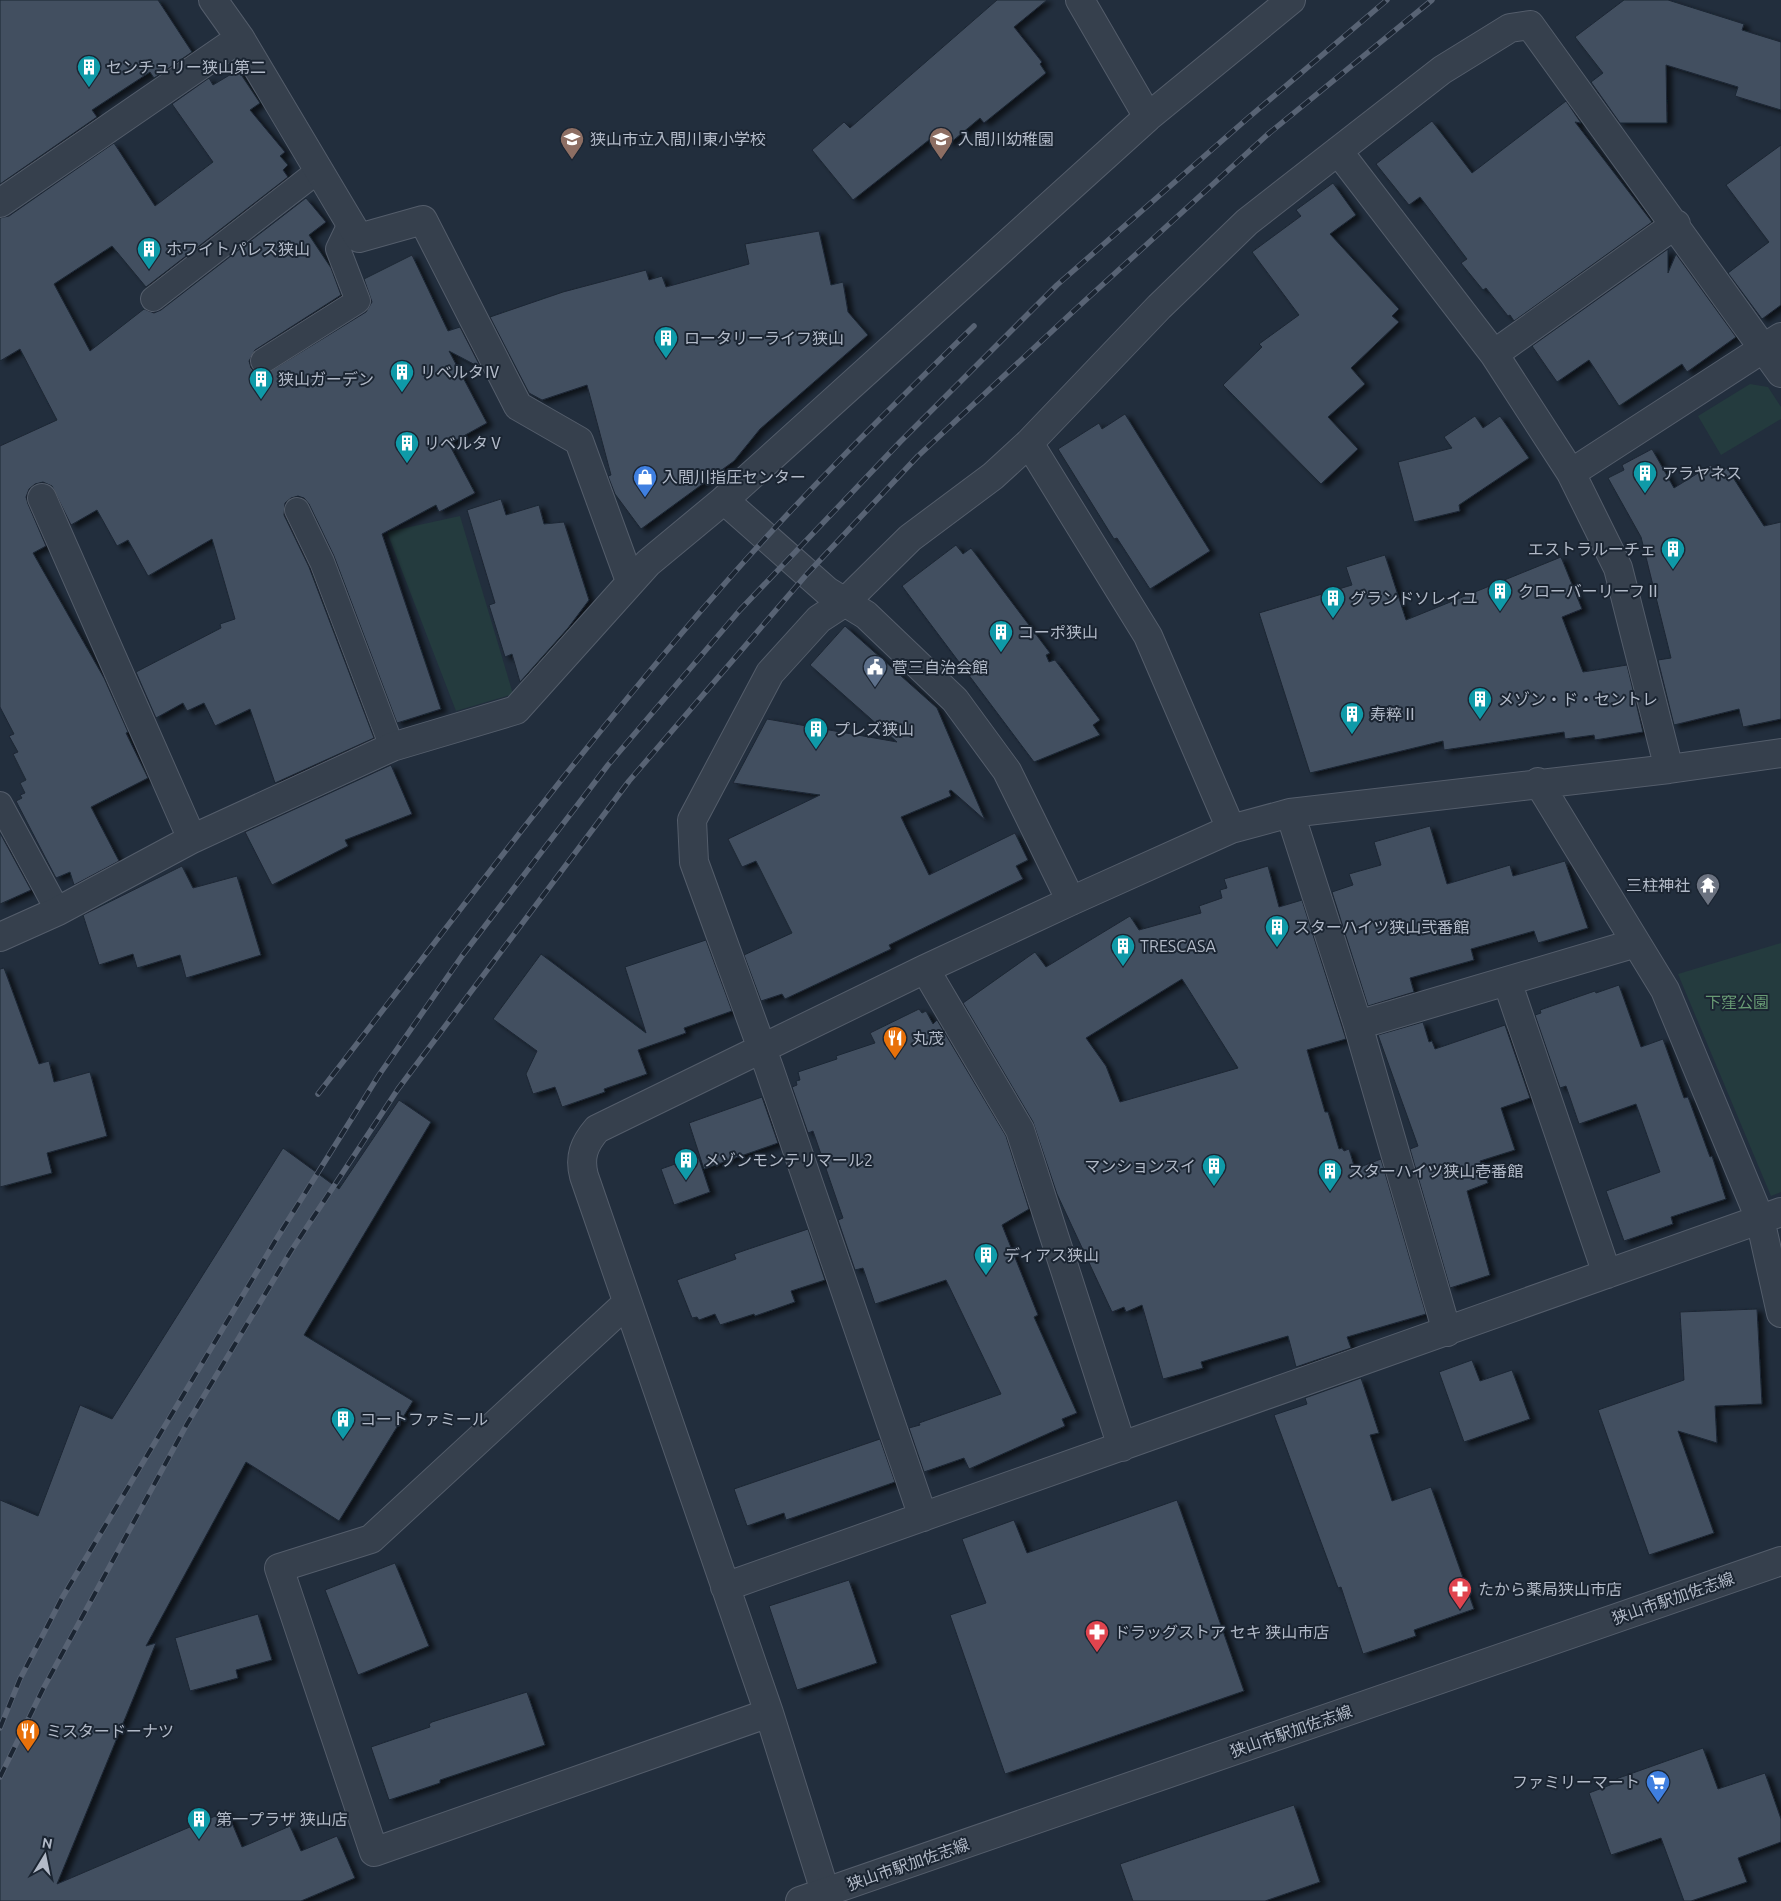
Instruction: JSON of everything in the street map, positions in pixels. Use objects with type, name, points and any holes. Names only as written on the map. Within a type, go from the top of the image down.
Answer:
[{"type":"street","points":[[213,0],[240,38],[359,238],[423,220],[518,406],[579,441],[630,581]]},
{"type":"street","points":[[1080,0],[1148,117]]},
{"type":"street","points":[[0,938],[58,911],[192,839],[392,747],[516,710],[648,563],[724,500],[1148,117],[1291,0]]},
{"type":"street","points":[[923,1517],[762,1049],[694,862],[692,820],[770,673],[819,619],[845,602],[910,538],[993,476],[1029,443],[1159,307],[1247,222],[1442,70],[1510,28],[1530,25],[1676,224],[1773,343],[1781,372]]},
{"type":"street","points":[[0,203],[240,38]]},
{"type":"street","points":[[1338,151],[1494,354],[1571,473],[1618,568],[1669,769]]},
{"type":"street","points":[[1494,354],[1676,224]]},
{"type":"street","points":[[1571,473],[1773,343]]},
{"type":"street","points":[[1029,443],[1148,636],[1231,829]]},
{"type":"street","points":[[42,498],[192,839]]},
{"type":"street","points":[[724,500],[827,591],[866,615],[955,700],[1007,772],[1071,901]]},
{"type":"street","points":[[818,1898],[769,1713],[584,1176],[581,1163],[589,1138],[597,1129],[925,969],[1231,829],[1290,813],[1538,782],[1669,769],[1781,753]]},
{"type":"street","points":[[1538,782],[1665,990],[1771,1215],[1781,1313]]},
{"type":"street","points":[[1290,813],[1358,1025],[1447,1332]]},
{"type":"street","points":[[1358,1025],[1636,943]]},
{"type":"street","points":[[925,969],[1020,1130],[1122,1447]]},
{"type":"street","points":[[1506,981],[1607,1274]]},
{"type":"street","points":[[725,1587],[1447,1332],[1771,1215]]},
{"type":"street","points":[[627,1303],[371,1539],[279,1568],[374,1852],[769,1713]]},
{"type":"street","name":"狭山市駅加佐志線","points":[[818,1898],[1781,1561]]},
{"type":"lane","points":[[153,299],[318,171]]},
{"type":"lane","points":[[263,361],[358,301],[338,249],[350,224]]},
{"type":"lane","points":[[297,510],[322,562],[392,747]]},
{"type":"lane","points":[[0,804],[58,911]]},
{"type":"green space","points":[[1750,384],[1768,387],[1781,407],[1781,419],[1721,455],[1698,416]]},
{"type":"green space","points":[[460,516],[513,694],[456,711],[387,532]]},
{"type":"green space","name":"下窪公園","points":[[1781,943],[1781,1192],[1771,1196],[1678,974]]},
{"type":"building","points":[[0,0],[158,0],[192,52],[154,78],[150,72],[92,110],[97,117],[0,184]]},
{"type":"building","points":[[997,0],[1047,0],[1014,27],[1042,62],[1040,64],[1046,73],[984,123],[980,118],[949,144],[939,132],[853,200],[812,150],[844,122],[850,128]]},
{"type":"building","points":[[1624,0],[1668,0],[1744,24],[1742,30],[1781,42],[1781,110],[1735,96],[1738,87],[1666,65],[1667,123],[1620,123],[1591,82],[1603,73],[1575,37]]},
{"type":"building","points":[[238,70],[260,103],[250,110],[285,152],[280,156],[288,165],[283,170],[288,177],[146,287],[112,246],[54,284],[90,351],[144,309],[154,313],[161,310],[306,198],[326,222],[309,235],[331,268],[341,295],[255,350],[249,361],[251,368],[256,373],[264,375],[366,312],[372,302],[364,279],[412,255],[448,331],[460,327],[481,368],[449,351],[487,423],[449,444],[475,493],[439,512],[436,505],[382,534],[441,709],[397,723],[334,556],[309,504],[304,498],[298,496],[291,498],[285,503],[284,515],[309,567],[374,738],[275,783],[250,709],[215,726],[204,703],[187,711],[183,703],[156,718],[136,672],[221,628],[220,624],[235,619],[212,539],[148,576],[128,540],[117,546],[97,510],[71,525],[52,486],[43,482],[35,484],[29,489],[26,497],[46,546],[33,553],[104,678],[128,732],[126,733],[148,778],[91,807],[119,861],[74,885],[70,872],[56,878],[16,801],[22,798],[20,795],[25,793],[20,783],[26,780],[13,754],[18,752],[9,736],[14,734],[0,707],[0,446],[57,420],[20,349],[0,361],[0,218],[9,216],[114,143],[155,206],[213,162],[172,104],[209,78],[213,85]]},
{"type":"building","points":[[1566,101],[1581,123],[1575,122],[1652,222],[1514,321],[1486,288],[1483,290],[1461,263],[1467,259],[1420,197],[1409,205],[1376,164],[1432,121],[1472,173]]},
{"type":"building","points":[[1781,145],[1781,305],[1762,319],[1728,273],[1769,242],[1726,185]]},
{"type":"building","points":[[1333,183],[1356,215],[1330,234],[1399,309],[1392,316],[1399,322],[1351,368],[1365,384],[1328,417],[1358,449],[1321,484],[1223,385],[1262,347],[1259,344],[1299,315],[1252,252],[1301,216],[1296,210]]},
{"type":"building","points":[[819,231],[831,285],[843,282],[848,312],[868,335],[760,429],[734,461],[641,529],[615,494],[608,476],[611,475],[587,385],[542,400],[529,393],[490,317],[563,292],[646,270],[649,280],[662,276],[666,287],[749,264],[745,244]]},
{"type":"building","points":[[1668,249],[1668,273],[1676,254],[1736,337],[1687,372],[1682,364],[1619,406],[1589,360],[1557,382],[1532,346]]},
{"type":"building","points":[[1125,414],[1210,551],[1150,589],[1117,538],[1114,539],[1058,449],[1099,423],[1102,429]]},
{"type":"building","points":[[1475,416],[1483,428],[1500,416],[1529,458],[1459,505],[1460,511],[1414,522],[1398,462],[1452,448],[1444,437]]},
{"type":"building","points":[[1652,449],[1674,488],[1711,465],[1717,474],[1727,468],[1764,526],[1781,522],[1781,719],[1743,727],[1739,709],[1674,725],[1658,660],[1671,658],[1641,537],[1608,478],[1624,470],[1622,465]]},
{"type":"building","points":[[501,499],[506,515],[539,505],[544,524],[564,522],[589,600],[568,628],[520,682],[512,654],[505,657],[489,605],[495,603],[467,510]]},
{"type":"building","name":"コーポ狭山","points":[[956,545],[963,554],[971,548],[1050,653],[1046,655],[1049,662],[1055,660],[1100,720],[1093,725],[1100,735],[1034,762],[902,586]]},
{"type":"building","points":[[1385,555],[1406,620],[1561,557],[1582,609],[1562,617],[1583,672],[1627,665],[1643,732],[1595,740],[1594,735],[1565,739],[1564,732],[1444,750],[1443,741],[1310,773],[1259,613],[1352,585],[1346,567]]},
{"type":"building","points":[[845,626],[937,708],[985,820],[951,790],[949,791],[951,796],[901,817],[929,875],[1015,833],[1028,860],[1016,866],[1023,879],[889,945],[891,949],[785,999],[782,994],[761,1001],[744,955],[792,933],[756,861],[742,867],[728,839],[820,795],[733,783],[767,719],[897,742],[810,665]]},
{"type":"building","points":[[391,765],[412,814],[345,840],[348,846],[272,885],[245,832]]},
{"type":"building","points":[[1430,826],[1447,884],[1510,865],[1513,876],[1565,861],[1588,928],[1538,943],[1534,931],[1471,949],[1474,960],[1410,978],[1414,992],[1368,1006],[1332,892],[1353,885],[1349,874],[1381,865],[1374,842]]},
{"type":"building","points":[[0,833],[31,890],[0,904]]},
{"type":"building","points":[[182,866],[193,888],[237,876],[261,955],[186,978],[180,955],[137,968],[133,954],[99,965],[83,915]]},
{"type":"building","points":[[1268,866],[1279,907],[1302,900],[1346,1039],[1307,1050],[1325,1112],[1328,1112],[1339,1149],[1342,1148],[1344,1151],[1349,1149],[1355,1169],[1381,1159],[1426,1314],[1347,1337],[1351,1348],[1296,1367],[1288,1336],[1201,1362],[1203,1368],[1163,1379],[1142,1305],[1126,1312],[1124,1307],[1112,1312],[1057,1194],[1033,1122],[963,1003],[1035,952],[1046,967],[1130,916],[1139,930],[1201,913],[1199,906],[1222,898],[1220,890],[1227,888],[1224,879]],"holes":[[[1182,979],[1238,1068],[1120,1102],[1106,1066],[1086,1038]]]},
{"type":"building","points":[[706,940],[732,1011],[684,1028],[686,1033],[638,1050],[647,1074],[604,1089],[605,1092],[562,1107],[555,1087],[533,1094],[526,1074],[537,1051],[493,1019],[541,954],[646,1033],[625,967]]},
{"type":"building","points":[[4,968],[39,1064],[49,1061],[54,1082],[90,1072],[107,1136],[47,1153],[52,1173],[0,1187],[0,969]]},
{"type":"building","points":[[1619,985],[1641,1047],[1663,1039],[1684,1098],[1688,1097],[1710,1157],[1712,1156],[1726,1199],[1671,1217],[1673,1224],[1624,1241],[1606,1191],[1660,1172],[1636,1104],[1579,1124],[1566,1086],[1560,1088],[1535,1015],[1541,1013],[1540,1010],[1595,991],[1596,993]]},
{"type":"building","points":[[919,1009],[922,1013],[926,1011],[933,1024],[937,1020],[1006,1136],[1029,1209],[1002,1225],[1038,1315],[1034,1317],[1077,1413],[1062,1419],[1065,1426],[969,1469],[964,1458],[924,1472],[909,1428],[1001,1394],[946,1280],[875,1304],[863,1268],[855,1270],[838,1220],[843,1218],[813,1131],[808,1133],[792,1087],[797,1085],[796,1081],[800,1080],[798,1072],[837,1059],[836,1056],[875,1043],[870,1033]]},
{"type":"building","points":[[1423,1022],[1429,1042],[1432,1041],[1435,1049],[1505,1025],[1530,1098],[1501,1108],[1515,1150],[1480,1161],[1488,1183],[1467,1191],[1490,1275],[1450,1288],[1410,1149],[1418,1146],[1378,1035]]},
{"type":"building","points":[[762,1097],[778,1143],[704,1169],[689,1123]]},
{"type":"building","points":[[399,1100],[431,1122],[304,1335],[413,1401],[339,1521],[246,1462],[146,1646],[156,1643],[57,1884],[227,1811],[242,1847],[290,1826],[301,1851],[337,1836],[355,1878],[301,1901],[0,1901],[0,1500],[38,1516],[80,1405],[112,1419],[283,1148],[339,1189]]},
{"type":"building","name":"メゾンモンテリマール2","points":[[698,1156],[710,1192],[674,1205],[661,1169]]},
{"type":"building","points":[[808,1229],[825,1280],[791,1291],[795,1302],[755,1316],[754,1314],[720,1325],[715,1314],[699,1320],[697,1317],[692,1318],[677,1280],[736,1259],[734,1254]]},
{"type":"building","points":[[1757,1309],[1762,1404],[1715,1406],[1717,1443],[1678,1431],[1714,1533],[1649,1555],[1598,1410],[1684,1380],[1680,1312]]},
{"type":"building","points":[[1472,1360],[1480,1381],[1512,1370],[1530,1419],[1464,1442],[1439,1372]]},
{"type":"building","points":[[1361,1378],[1379,1433],[1370,1435],[1392,1501],[1431,1487],[1474,1609],[1414,1630],[1416,1636],[1363,1654],[1341,1587],[1338,1588],[1274,1415],[1307,1404],[1305,1398]]},
{"type":"building","points":[[880,1439],[895,1482],[786,1520],[784,1513],[747,1526],[734,1489]]},
{"type":"building","name":"ドラッグストア セキ 狭山市店","points":[[1177,1500],[1244,1691],[1005,1774],[950,1615],[986,1603],[962,1539],[1014,1520],[1027,1553]]},
{"type":"building","points":[[395,1563],[429,1646],[358,1675],[325,1590]]},
{"type":"building","points":[[849,1580],[877,1663],[797,1690],[769,1606]]},
{"type":"building","points":[[258,1614],[272,1660],[236,1670],[238,1678],[190,1691],[175,1638]]},
{"type":"building","points":[[527,1692],[545,1745],[440,1780],[440,1783],[389,1800],[371,1747],[430,1727],[429,1724],[432,1722]]},
{"type":"building","points":[[1703,1748],[1718,1789],[1765,1773],[1781,1819],[1781,1842],[1738,1858],[1747,1882],[1691,1901],[1684,1901],[1661,1838],[1611,1855],[1589,1793],[1618,1782],[1616,1779]]},
{"type":"building","points":[[1294,1805],[1320,1882],[1265,1901],[1133,1901],[1120,1864]]},
{"type":"railway","points":[[0,1728],[20,1679],[62,1598],[277,1238],[379,1075],[462,956],[608,765],[740,610],[900,442],[1057,285],[1248,118],[1387,0]]},
{"type":"railway","points":[[0,1777],[43,1689],[187,1424],[291,1251],[398,1089],[629,781],[807,574],[918,456],[1267,135],[1432,0]]},
{"type":"railway","points":[[318,1094],[512,842],[661,657],[744,562],[808,493],[873,425],[974,326]]},
{"type":"place","name":"センチュリー狭山第二","points":[[89,88]]},
{"type":"place","name":"狭山市立入間川東小学校","points":[[572,160]]},
{"type":"place","name":"入間川幼稚園","points":[[941,160]]},
{"type":"place","name":"ホワイトパレス狭山","points":[[149,270]]},
{"type":"place","name":"ロータリーライフ狭山","points":[[666,359]]},
{"type":"place","name":"リベルタⅣ","points":[[402,393]]},
{"type":"place","name":"狭山ガーデン","points":[[261,400]]},
{"type":"place","name":"リベルタⅤ","points":[[407,464]]},
{"type":"place","name":"アラヤネス","points":[[1645,494]]},
{"type":"place","name":"入間川指圧センター","points":[[645,498]]},
{"type":"place","name":"エストラルーチェ","points":[[1673,570]]},
{"type":"place","name":"クローバーリーフⅡ","points":[[1500,612]]},
{"type":"place","name":"グランドソレイユ","points":[[1333,619]]},
{"type":"place","name":"コーポ狭山","points":[[1001,653]]},
{"type":"place","name":"菅三自治会館","points":[[875,688]]},
{"type":"place","name":"メゾン・ド・セントレ","points":[[1480,720]]},
{"type":"place","name":"寿粹Ⅱ","points":[[1352,735]]},
{"type":"place","name":"プレズ狭山","points":[[816,750]]},
{"type":"place","name":"三柱神社","points":[[1708,906]]},
{"type":"place","name":"スターハイツ狭山弐番館","points":[[1277,948]]},
{"type":"place","name":"TRESCASA","points":[[1123,967]]},
{"type":"place","name":"丸茂","points":[[895,1059]]},
{"type":"place","name":"メゾンモンテリマール2","points":[[686,1181]]},
{"type":"place","name":"マンションスイ","points":[[1214,1187]]},
{"type":"place","name":"スターハイツ狭山壱番館","points":[[1330,1192]]},
{"type":"place","name":"ディアス狭山","points":[[986,1276]]},
{"type":"place","name":"コートファミール","points":[[343,1440]]},
{"type":"place","name":"たから薬局狭山市店","points":[[1460,1610]]},
{"type":"place","name":"ドラッグストア セキ 狭山市店","points":[[1097,1653]]},
{"type":"place","name":"ミスタードーナツ","points":[[28,1752]]},
{"type":"place","name":"ファミリーマート","points":[[1658,1803]]},
{"type":"place","name":"第一プラザ 狭山店","points":[[199,1840]]}]
